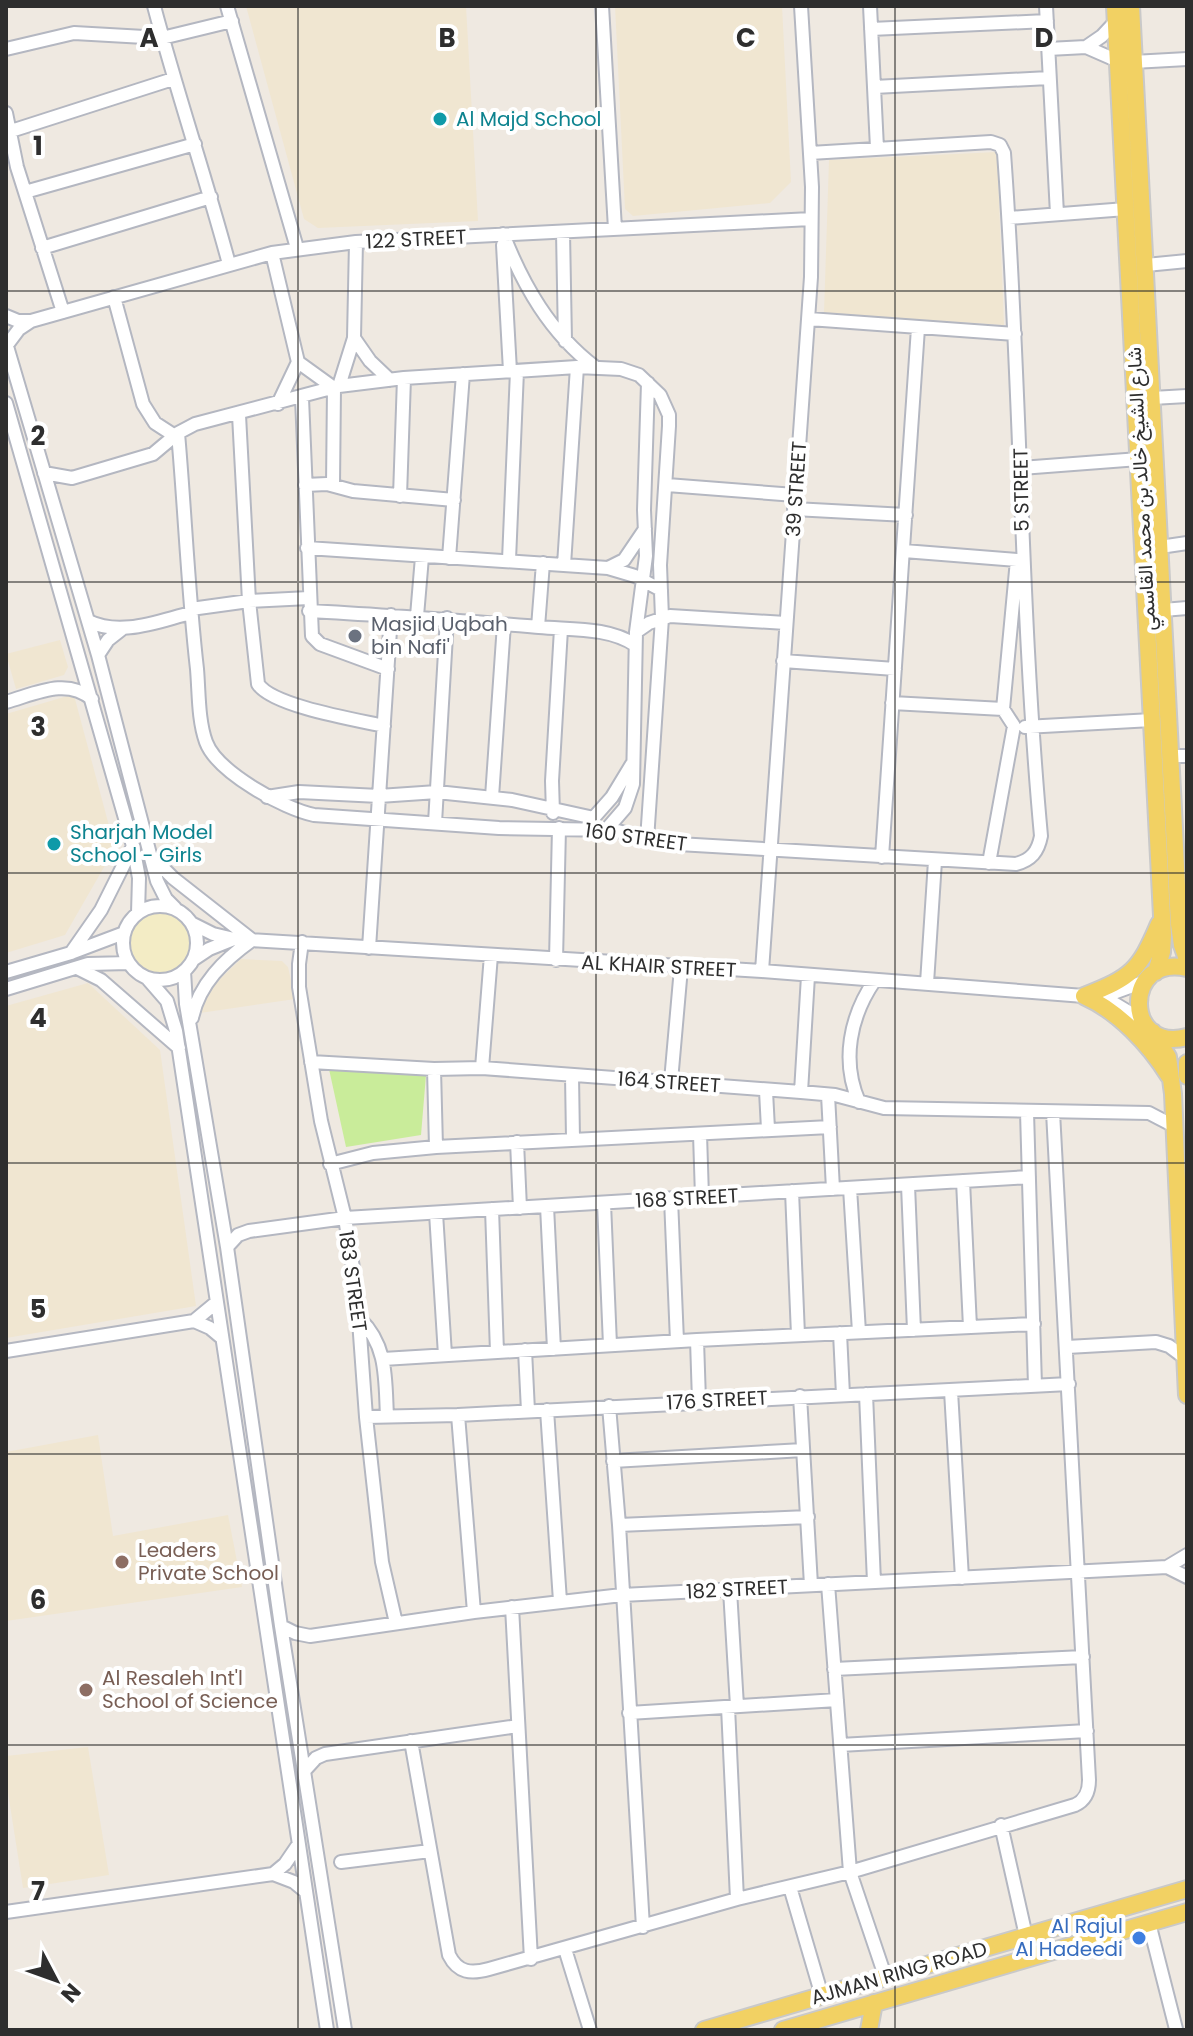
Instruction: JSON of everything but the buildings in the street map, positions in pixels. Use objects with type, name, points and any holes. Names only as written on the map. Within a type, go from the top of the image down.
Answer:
[{"type":"main road","name":"شارع الشيخ خالد بن محمد القاسمي","points":[[1131,6],[1126,62],[1124,182],[1162,918],[1162,952],[1138,998],[1147,1026]]},
{"type":"main road","name":"شارع الشيخ خالد بن محمد القاسمي","points":[[1115,13],[1126,62],[1144,211],[1163,610],[1179,756],[1182,945],[1187,959]]},
{"type":"main road","points":[[1124,182],[1136,184],[1144,211]]},
{"type":"main road","points":[[1084,996],[1117,982],[1136,968],[1152,943],[1162,918]]},
{"type":"main road","points":[[1151,976],[1172,966],[1187,968]]},
{"type":"main road","points":[[1084,996],[1102,1004],[1116,1016],[1177,1083]]},
{"type":"main road","points":[[1147,1026],[1165,1050],[1177,1083]]},
{"type":"main road","points":[[1147,1026],[1170,1039],[1187,1037]]},
{"type":"main road","points":[[1187,1063],[1177,1083],[1174,1126],[1187,1395]]},
{"type":"main road","name":"AJMAN RING ROAD","points":[[704,2030],[1184,1887]]},
{"type":"main road","name":"AJMAN RING ROAD","points":[[783,2030],[1187,1912]]},
{"type":"main road","points":[[869,2030],[874,2003]]},
{"type":"main road","points":[[803,2024],[823,2030]]},
{"type":"street","points":[[154,6],[229,264]]},
{"type":"street","points":[[227,6],[297,248]]},
{"type":"street","points":[[602,6],[615,229]]},
{"type":"street","name":"39 STREET","points":[[762,971],[809,319],[810,153],[801,6]]},
{"type":"street","points":[[810,153],[877,148],[870,6]]},
{"type":"street","points":[[1046,6],[1057,214]]},
{"type":"street","points":[[1086,47],[1102,36],[1115,13]]},
{"type":"street","points":[[6,49],[74,33],[162,38],[232,21]]},
{"type":"street","points":[[871,29],[1047,21]]},
{"type":"street","points":[[1048,49],[1086,47],[1126,62],[1187,59]]},
{"type":"street","points":[[874,87],[1049,78]]},
{"type":"street","points":[[11,131],[173,79]]},
{"type":"street","points":[[6,113],[12,148],[63,312]]},
{"type":"street","name":"5 STREET","points":[[877,148],[991,142],[1000,145],[1004,153],[1032,727],[1041,836]]},
{"type":"street","points":[[25,192],[195,144]]},
{"type":"street","points":[[42,248],[211,197]]},
{"type":"street","points":[[1009,218],[1126,209]]},
{"type":"street","name":"122 STREET","points":[[6,316],[18,321],[31,321],[229,264],[297,248],[356,242],[811,219]]},
{"type":"street","points":[[563,232],[565,341]]},
{"type":"street","points":[[503,234],[535,301],[565,341],[595,367]]},
{"type":"street","points":[[503,234],[514,371],[509,560]]},
{"type":"street","points":[[333,485],[336,387],[354,338],[356,242]]},
{"type":"street","points":[[272,253],[298,362],[278,404]]},
{"type":"street","points":[[1146,265],[1187,261]]},
{"type":"street","points":[[114,297],[143,404],[155,423],[177,434]]},
{"type":"street","points":[[809,319],[1015,334]]},
{"type":"street","name":"122 STREET","points":[[6,344],[31,321]]},
{"type":"street","points":[[882,857],[918,328]]},
{"type":"street","points":[[354,338],[370,361],[390,380]]},
{"type":"street","points":[[6,344],[98,655],[161,891],[193,924],[198,941],[194,959],[184,971],[171,979],[147,978]]},
{"type":"street","points":[[298,362],[336,387]]},
{"type":"street","points":[[564,565],[577,367]]},
{"type":"street","points":[[51,500],[72,478],[153,454],[195,424],[239,415],[336,387],[404,378],[577,367],[631,371],[660,395],[669,415],[662,618],[647,840]]},
{"type":"street","points":[[449,558],[463,374]]},
{"type":"street","points":[[400,496],[404,378]]},
{"type":"street","points":[[606,830],[625,808],[633,784],[635,639],[646,556],[648,383]]},
{"type":"street","points":[[1152,398],[1187,396]]},
{"type":"street","points":[[302,398],[310,630],[315,641],[388,669]]},
{"type":"street","points":[[6,403],[92,699],[139,878],[138,913],[124,933],[6,972]]},
{"type":"street","points":[[239,415],[249,601],[257,679],[264,691],[311,709],[384,726]]},
{"type":"street","name":"160 STREET","points":[[177,434],[191,611],[206,742],[220,761],[267,797],[290,808],[314,815],[510,828],[622,831],[661,843],[935,861],[1024,862],[1036,852],[1041,836]]},
{"type":"street","points":[[1021,468],[1139,459]]},
{"type":"street","points":[[44,473],[72,478]]},
{"type":"street","points":[[305,485],[333,485],[353,491],[454,500]]},
{"type":"street","points":[[667,485],[906,515]]},
{"type":"street","points":[[989,863],[1014,726],[1003,709],[1021,518]]},
{"type":"street","points":[[608,568],[624,560],[645,529]]},
{"type":"street","points":[[1160,547],[1187,543]]},
{"type":"street","points":[[307,548],[608,568],[661,590]]},
{"type":"street","points":[[904,551],[1017,560]]},
{"type":"street","points":[[417,616],[422,557]]},
{"type":"street","points":[[538,627],[543,563]]},
{"type":"street","points":[[88,621],[122,629],[191,611],[249,601],[561,629],[635,639],[662,618],[676,616],[786,623]]},
{"type":"street","points":[[1163,610],[1187,608]]},
{"type":"street","points":[[369,948],[391,615]]},
{"type":"street","points":[[435,823],[447,618]]},
{"type":"street","points":[[492,797],[504,624]]},
{"type":"street","points":[[98,655],[108,640],[122,629]]},
{"type":"street","points":[[556,960],[558,828],[553,808],[552,781],[561,629]]},
{"type":"street","points":[[6,702],[60,686],[71,678],[81,660]]},
{"type":"street","points":[[783,661],[895,669]]},
{"type":"street","points":[[60,686],[74,688],[92,699]]},
{"type":"street","points":[[892,703],[1003,709]]},
{"type":"street","points":[[1014,726],[1152,720]]},
{"type":"street","points":[[582,829],[612,797],[634,761]]},
{"type":"street","points":[[633,784],[650,786]]},
{"type":"street","points":[[267,797],[299,792],[379,796],[437,792],[492,797],[594,818]]},
{"type":"street","points":[[71,953],[101,910],[133,846]]},
{"type":"street","points":[[152,857],[252,940],[234,953],[207,983],[196,1001],[190,1025]]},
{"type":"street","points":[[927,983],[935,861]]},
{"type":"street","points":[[138,913],[156,906],[175,908]]},
{"type":"street","name":"AL KHAIR STREET","points":[[193,924],[213,934],[234,939],[762,971],[1084,996],[1112,1002],[1147,1026]]},
{"type":"street","points":[[124,933],[124,949],[129,963],[161,993],[171,1011],[179,1048],[327,2030]]},
{"type":"street","name":"AL KHAIR STREET","points":[[194,959],[234,939]]},
{"type":"street","name":"183 STREET","points":[[302,942],[298,976],[330,1164],[345,1218],[360,1319],[366,1417],[385,1578],[396,1623]]},
{"type":"street","points":[[482,1068],[491,955]]},
{"type":"street","points":[[6,989],[100,963],[129,963]]},
{"type":"street","points":[[77,968],[101,980],[179,1048]]},
{"type":"street","points":[[671,1081],[681,968]]},
{"type":"street","points":[[184,971],[281,1626],[345,2030]]},
{"type":"street","points":[[801,1092],[808,976]]},
{"type":"street","name":"AL KHAIR STREET","points":[[1084,996],[1116,992],[1151,976]]},
{"type":"street","points":[[859,1102],[850,1072],[850,1041],[859,1009],[875,980]]},
{"type":"street","name":"164 STREET","points":[[311,1062],[434,1069],[482,1068],[671,1081],[828,1095],[896,1109],[1149,1113]]},
{"type":"street","points":[[434,1069],[436,1147]]},
{"type":"street","points":[[572,1076],[573,1139]]},
{"type":"street","points":[[1149,1113],[1160,1107],[1177,1083]]},
{"type":"street","points":[[766,1091],[768,1129]]},
{"type":"street","points":[[828,1095],[833,1189]]},
{"type":"street","points":[[1027,1112],[1035,1386]]},
{"type":"street","points":[[411,1741],[449,1955],[465,1972],[531,1959],[737,1899],[850,1872],[1075,1805],[1082,1800],[1089,1786],[1087,1731],[1053,1112]]},
{"type":"street","points":[[1149,1113],[1174,1126]]},
{"type":"street","points":[[330,1164],[373,1153],[436,1147],[830,1127]]},
{"type":"street","points":[[700,1134],[702,1197]]},
{"type":"street","points":[[517,1142],[520,1208]]},
{"type":"street","name":"168 STREET","points":[[249,1231],[345,1218],[1029,1177]]},
{"type":"street","points":[[963,1181],[970,1327]]},
{"type":"street","points":[[908,1185],[914,1330]]},
{"type":"street","points":[[850,1188],[859,1332]]},
{"type":"street","points":[[792,1191],[798,1335]]},
{"type":"street","points":[[671,1199],[677,1341]]},
{"type":"street","points":[[604,1203],[610,1345]]},
{"type":"street","points":[[547,1206],[554,1349]]},
{"type":"street","points":[[492,1209],[497,1352]]},
{"type":"street","points":[[436,1213],[445,1355]]},
{"type":"street","points":[[222,1219],[234,1228],[249,1231]]},
{"type":"street","points":[[227,1247],[234,1238],[249,1231]]},
{"type":"street","points":[[6,1351],[194,1321],[217,1302]]},
{"type":"street","points":[[360,1319],[376,1339],[383,1359],[387,1416]]},
{"type":"street","points":[[194,1321],[222,1338]]},
{"type":"street","points":[[383,1359],[1034,1324]]},
{"type":"street","points":[[1156,1342],[1183,1325]]},
{"type":"street","points":[[840,1333],[843,1395]]},
{"type":"street","points":[[697,1340],[699,1401]]},
{"type":"street","points":[[1067,1347],[1156,1342],[1169,1346],[1185,1358]]},
{"type":"street","points":[[525,1350],[528,1411]]},
{"type":"street","name":"176 STREET","points":[[366,1417],[1069,1384]]},
{"type":"street","points":[[951,1391],[962,1578]]},
{"type":"street","points":[[866,1394],[874,1582]]},
{"type":"street","points":[[800,1396],[811,1585]]},
{"type":"street","points":[[609,1406],[643,1927]]},
{"type":"street","points":[[547,1410],[560,1601]]},
{"type":"street","points":[[458,1415],[474,1612]]},
{"type":"street","points":[[613,1461],[803,1450]]},
{"type":"street","points":[[619,1525],[808,1517]]},
{"type":"street","name":"182 STREET","points":[[281,1626],[310,1636],[512,1607],[622,1595],[1167,1567],[1187,1555]]},
{"type":"street","points":[[1167,1567],[1187,1577]]},
{"type":"street","points":[[828,1584],[850,1872],[885,1976]]},
{"type":"street","points":[[730,1590],[737,1899]]},
{"type":"street","points":[[512,1607],[531,1959]]},
{"type":"street","name":"182 STREET","points":[[287,1653],[310,1636]]},
{"type":"street","points":[[834,1669],[1083,1657]]},
{"type":"street","points":[[629,1713],[837,1700]]},
{"type":"street","points":[[305,1770],[316,1758],[325,1754],[518,1726]]},
{"type":"street","points":[[840,1745],[1087,1731]]},
{"type":"street","points":[[301,1741],[312,1750],[325,1754]]},
{"type":"street","points":[[1001,1825],[1026,1936]]},
{"type":"street","points":[[273,1874],[285,1864],[298,1845]]},
{"type":"street","points":[[341,1862],[430,1851]]},
{"type":"street","points":[[6,1912],[273,1874],[305,1891]]},
{"type":"street","points":[[790,1887],[822,1996]]},
{"type":"street","points":[[1149,1923],[1174,2030],[1187,2026]]},
{"type":"street","points":[[565,1949],[590,2030]]},
{"type":"shaded area","points":[[246,6],[466,6],[478,221],[318,228],[304,219]]},
{"type":"shaded area","points":[[615,6],[782,6],[791,182],[770,203],[633,216],[625,209]]},
{"type":"shaded area","points":[[997,152],[1004,325],[824,313],[829,160]]},
{"type":"shaded area","points":[[60,640],[68,667],[64,675],[16,689],[6,654]]},
{"type":"shaded area","points":[[71,695],[75,699],[115,848],[65,935],[6,953],[6,714]]},
{"type":"shaded area","points":[[241,959],[282,961],[288,967],[295,999],[200,1013],[202,996]]},
{"type":"shaded area","points":[[88,983],[160,1050],[196,1306],[6,1338],[6,1006]]},
{"type":"shaded area","name":"Leaders Private School","points":[[98,1435],[113,1536],[228,1515],[242,1587],[6,1621],[6,1452]]},
{"type":"shaded area","points":[[88,1747],[109,1875],[23,1888],[6,1780],[6,1756]]},
{"type":"sand","points":[[157,911],[180,921],[190,944],[180,967],[157,977],[134,967],[124,944],[134,921]]},
{"type":"green space","points":[[329,1069],[426,1075],[421,1135],[346,1147]]},
{"type":"place","name":"Al Majd School","points":[[440,119]]},
{"type":"place","name":"Masjid Uqbah bin Nafi'","points":[[355,636]]},
{"type":"place","name":"Sharjah Model School - Girls","points":[[54,844]]},
{"type":"place","name":"Leaders Private School","points":[[122,1562]]},
{"type":"place","name":"Al Resaleh Int'l School of Science","points":[[86,1690]]},
{"type":"place","name":"Al Rajul Al Hadeedi","points":[[1139,1938]]}]
